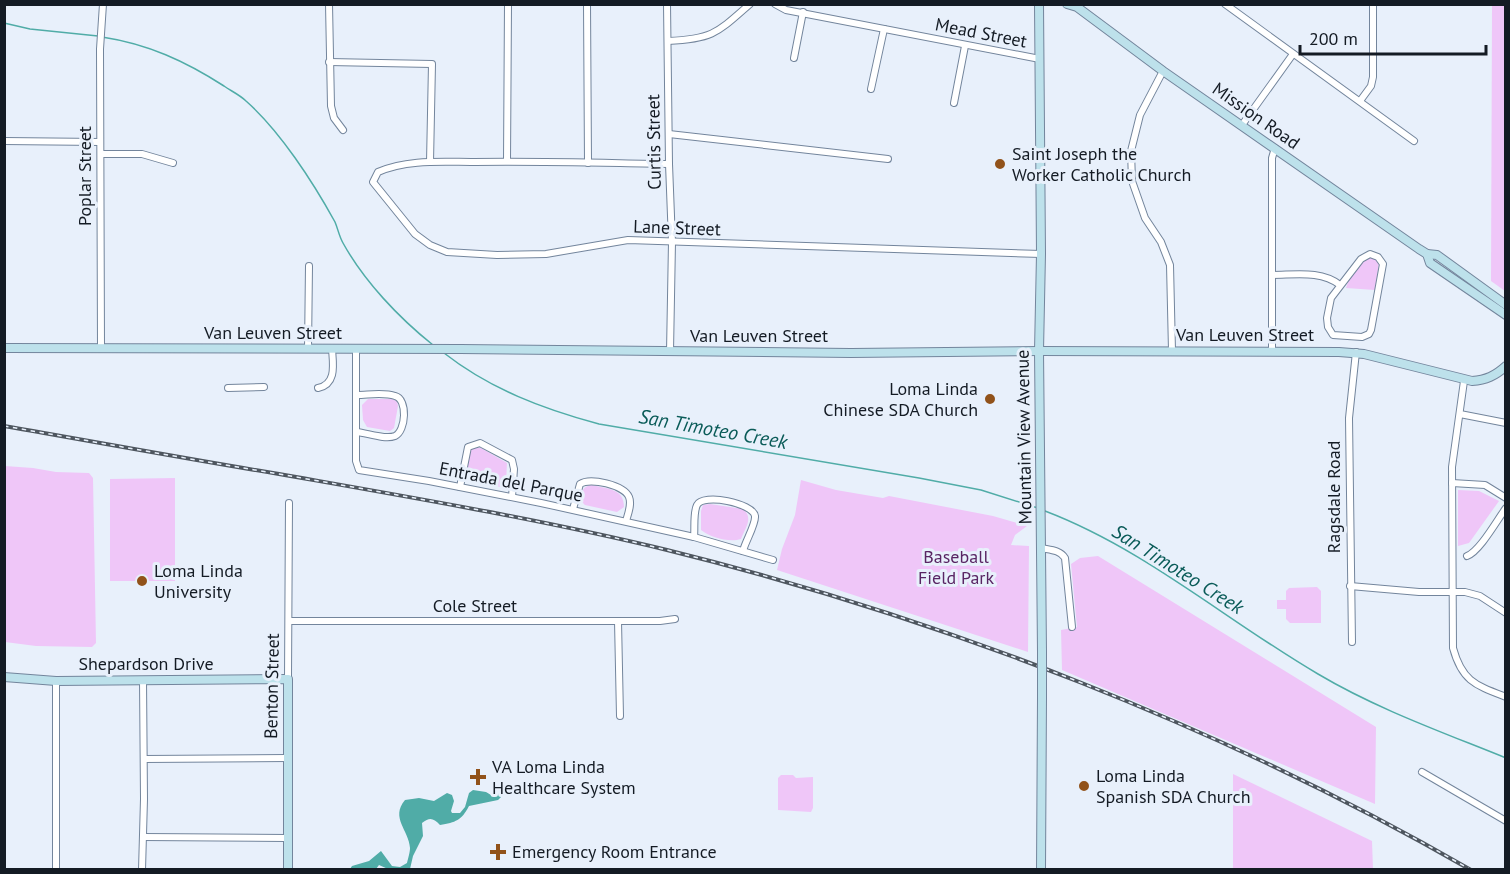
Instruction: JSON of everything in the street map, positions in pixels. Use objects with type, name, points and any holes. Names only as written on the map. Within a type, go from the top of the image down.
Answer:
[{"type":"street","name":"Poplar Street","points":[[101,348],[100,50],[103,4]]},
{"type":"street","points":[[329,4],[331,106],[334,118],[343,130]]},
{"type":"street","points":[[507,161],[508,4]]},
{"type":"street","points":[[586,4],[588,163]]},
{"type":"street","name":"Curtis Street","points":[[667,4],[672,242],[670,352]]},
{"type":"street","points":[[668,41],[705,37],[719,31],[750,4]]},
{"type":"street","name":"Mead Street","points":[[776,4],[786,10],[1040,59]]},
{"type":"street","name":"Mountain View Avenue","points":[[1040,4],[1041,870]]},
{"type":"street","name":"Mission Road","points":[[1067,4],[1077,7],[1163,71],[1423,252],[1430,263],[1506,315]]},
{"type":"street","points":[[1225,4],[1414,141]]},
{"type":"street","points":[[1360,101],[1373,82],[1373,4]]},
{"type":"street","points":[[794,58],[803,12]]},
{"type":"street","points":[[871,89],[884,29]]},
{"type":"street","points":[[954,103],[965,46]]},
{"type":"street","points":[[1242,125],[1293,54]]},
{"type":"street","points":[[329,62],[432,64],[430,162],[669,164]]},
{"type":"street","points":[[1163,71],[1140,115],[1131,151],[1132,182],[1145,218],[1161,242],[1170,265],[1172,351]]},
{"type":"street","points":[[669,134],[888,159]]},
{"type":"street","points":[[4,141],[100,142]]},
{"type":"street","points":[[1272,351],[1272,158],[1275,148]]},
{"type":"street","points":[[100,154],[142,154],[173,163]]},
{"type":"street","name":"Lane Street","points":[[430,162],[396,164],[378,172],[373,182],[414,234],[430,245],[447,252],[546,254],[628,240],[1041,254]]},
{"type":"street","name":"Mission Road","points":[[1423,252],[1437,255],[1506,305]]},
{"type":"street","points":[[1374,255],[1381,259],[1383,264],[1379,291],[1371,330],[1366,336],[1338,336],[1330,333],[1327,318],[1328,307],[1340,285],[1365,256],[1374,255]]},
{"type":"street","points":[[308,349],[309,266]]},
{"type":"street","points":[[1272,275],[1317,275],[1340,285]]},
{"type":"street","name":"Van Leuven Street","points":[[4,348],[855,353],[1356,352],[1464,381],[1484,380],[1506,366]]},
{"type":"street","points":[[318,388],[331,381],[332,349]]},
{"type":"street","name":"Entrada del Parque","points":[[356,349],[356,461],[359,470],[573,509],[694,537],[773,560]]},
{"type":"street","name":"Ragsdale Road","points":[[1352,642],[1349,418],[1356,352]]},
{"type":"street","points":[[1464,381],[1453,459],[1452,641],[1458,666],[1468,679],[1506,697]]},
{"type":"street","points":[[228,388],[264,387]]},
{"type":"street","points":[[357,395],[394,395],[404,404],[402,429],[397,435],[390,437],[357,432]]},
{"type":"street","points":[[1460,414],[1506,423]]},
{"type":"street","points":[[460,487],[468,447],[480,443],[512,460],[514,468],[512,497]]},
{"type":"street","points":[[573,509],[580,484],[585,480],[592,480],[622,488],[628,494],[630,502],[626,521]]},
{"type":"street","points":[[1452,483],[1485,485],[1506,498]]},
{"type":"street","points":[[694,537],[697,505],[701,500],[709,499],[747,506],[754,511],[756,518],[743,551]]},
{"type":"street","name":"Benton Street","points":[[288,870],[289,503]]},
{"type":"street","points":[[1467,556],[1477,548],[1506,508]]},
{"type":"street","points":[[1041,548],[1061,553],[1065,558],[1072,627]]},
{"type":"street","points":[[1350,586],[1476,594],[1506,613]]},
{"type":"street","name":"Cole Street","points":[[290,621],[660,621],[675,619]]},
{"type":"street","points":[[618,621],[620,716]]},
{"type":"street","name":"Shepardson Drive","points":[[4,677],[56,681],[288,679]]},
{"type":"street","points":[[142,870],[143,680]]},
{"type":"street","points":[[56,681],[56,870]]},
{"type":"street","points":[[144,759],[288,758]]},
{"type":"street","points":[[1422,772],[1506,821]]},
{"type":"street","points":[[143,837],[287,838]]},
{"type":"green space","points":[[1492,5],[1506,5],[1505,291],[1491,281]]},
{"type":"green space","points":[[1369,257],[1379,263],[1375,290],[1346,288],[1349,279]]},
{"type":"green space","points":[[368,399],[397,401],[394,428],[390,431],[367,427],[363,420],[362,405]]},
{"type":"green space","points":[[473,447],[481,448],[507,463],[506,482],[501,487],[471,482],[466,475],[469,453]]},
{"type":"green space","points":[[5,466],[89,473],[93,478],[96,643],[92,647],[36,646],[5,642]]},
{"type":"green space","points":[[175,478],[175,581],[110,581],[110,479]]},
{"type":"green space","name":"Baseball Field Park","points":[[801,480],[836,490],[883,498],[889,496],[993,516],[1027,526],[1015,535],[1011,545],[1029,546],[1028,652],[777,570],[795,515]]},
{"type":"green space","points":[[592,485],[614,490],[621,496],[624,507],[617,512],[585,505],[579,499],[582,491]]},
{"type":"green space","points":[[1458,490],[1479,491],[1499,501],[1469,543],[1458,546]]},
{"type":"green space","points":[[703,505],[743,509],[746,512],[748,523],[741,539],[720,539],[701,530]]},
{"type":"green space","points":[[1098,556],[1376,727],[1375,804],[1062,670],[1061,630],[1077,627],[1071,564],[1080,558]]},
{"type":"green space","points":[[1317,587],[1321,591],[1321,623],[1290,623],[1286,619],[1286,609],[1277,609],[1277,600],[1286,600],[1286,591],[1289,588]]},
{"type":"green space","points":[[1233,774],[1372,841],[1373,869],[1233,869]]},
{"type":"green space","points":[[781,775],[793,775],[796,778],[813,777],[811,812],[778,810],[778,778]]},
{"type":"shaded area","points":[[473,790],[491,795],[498,793],[503,795],[498,800],[469,806],[461,818],[454,822],[440,825],[429,819],[422,823],[423,836],[413,856],[410,869],[388,869],[379,865],[376,869],[350,869],[352,866],[369,861],[381,851],[392,866],[400,867],[407,863],[410,848],[399,813],[405,800],[419,798],[434,801],[447,793],[452,795],[454,801],[452,813],[460,813],[465,807],[469,793]]},
{"type":"waterway","name":"San Timoteo Creek","points":[[4,23],[30,29],[98,36]]},
{"type":"waterway","name":"San Timoteo Creek","points":[[102,37],[135,44],[180,61],[238,95],[259,113],[317,190],[335,222],[340,238],[361,271],[395,311],[433,345]]},
{"type":"waterway","name":"San Timoteo Creek","points":[[444,353],[498,387],[558,412],[599,424],[919,478],[981,490],[1038,508]]},
{"type":"waterway","name":"San Timoteo Creek","points":[[1045,511],[1082,527],[1151,565],[1284,653],[1340,687],[1410,719],[1506,758]]},
{"type":"railway","points":[[4,426],[522,518],[667,550],[770,577],[977,644],[1080,682],[1181,724],[1377,818],[1471,870]]},
{"type":"place","name":"Saint Joseph the Worker Catholic Church","points":[[1000,164]]},
{"type":"place","name":"Loma Linda Chinese SDA Church","points":[[990,399]]},
{"type":"place","name":"Loma Linda University","points":[[142,581]]},
{"type":"place","name":"VA Loma Linda Healthcare System","points":[[478,777]]},
{"type":"place","name":"Loma Linda Spanish SDA Church","points":[[1084,786]]},
{"type":"place","name":"Emergency Room Entrance","points":[[498,852]]}]
